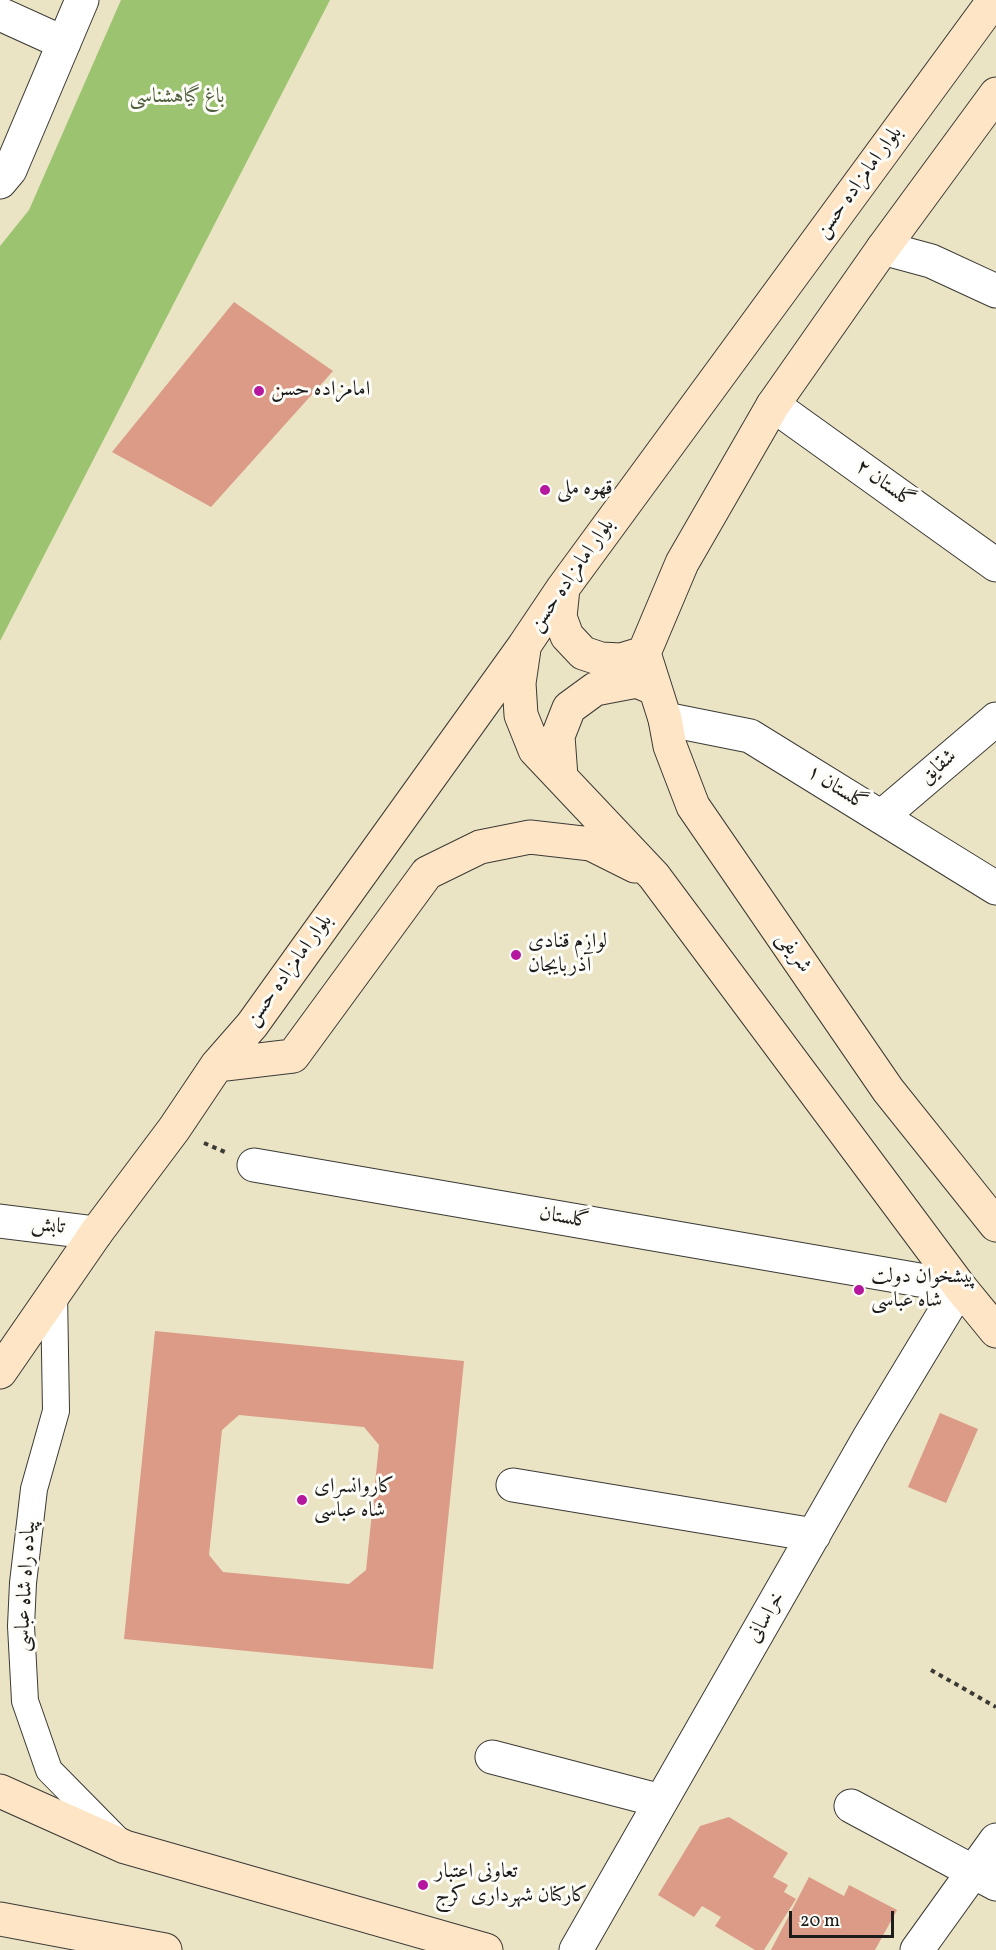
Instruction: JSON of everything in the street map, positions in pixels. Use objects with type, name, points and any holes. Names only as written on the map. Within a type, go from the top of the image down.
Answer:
[{"type":"main road","name":"بلوار امامزاده حسن","points":[[0,1372],[96,1233],[174,1129],[217,1065],[252,1025],[524,646],[563,588],[993,0]]},
{"type":"main road","points":[[563,588],[560,617],[567,636],[584,653],[601,659],[621,660],[644,653],[682,563],[773,405],[883,248],[996,94]]},
{"type":"main road","points":[[524,646],[519,683],[521,715],[535,750],[654,876],[960,1287],[996,1331]]},
{"type":"main road","name":"شریفی","points":[[644,653],[665,719],[670,746],[693,806],[888,1090],[996,1225]]},
{"type":"main road","points":[[561,777],[558,736],[569,708],[595,689],[637,681],[655,689]]},
{"type":"main road","name":"بلوار امامزاده حسن","points":[[217,1065],[293,1056],[427,873],[480,847],[530,837],[591,844],[654,876]]},
{"type":"main road","points":[[0,1791],[125,1847],[486,1950]]},
{"type":"main road","points":[[0,1918],[165,1950]]},
{"type":"street","points":[[0,182],[10,170],[82,0]]},
{"type":"street","points":[[0,14],[64,43]]},
{"type":"street","points":[[883,248],[932,261],[996,291]]},
{"type":"street","name":"گلستان ۲","points":[[773,405],[996,565]]},
{"type":"street","name":"گلستان ۱","points":[[665,719],[750,736],[996,888]]},
{"type":"street","name":"شقایق","points":[[881,817],[996,719]]},
{"type":"street","name":"گلستان","points":[[254,1165],[960,1287]]},
{"type":"street","name":"تابش","points":[[0,1221],[96,1233]]},
{"type":"street","name":"خراسانی","points":[[576,1950],[870,1436],[960,1287]]},
{"type":"street","name":"پیاده راه شاه عباسی","points":[[54,1293],[56,1411],[34,1489],[23,1584],[21,1626],[25,1701],[49,1770],[125,1847]]},
{"type":"street","points":[[513,1485],[814,1535]]},
{"type":"street","points":[[492,1757],[661,1801]]},
{"type":"street","points":[[851,1806],[984,1877]]},
{"type":"street","points":[[917,1950],[984,1877],[996,1840]]},
{"type":"path","points":[[174,1129],[254,1165]]},
{"type":"path","points":[[931,1670],[996,1707]]},
{"type":"green space","name":"باغ گیاهشناسی","points":[[121,0],[330,0],[0,641],[0,246],[29,210]]},
{"type":"building","name":"امامزاده حسن","points":[[234,302],[333,371],[211,507],[112,452]]},
{"type":"building","points":[[155,1331],[464,1361],[433,1669],[124,1639]],"holes":[[[239,1415],[364,1427],[379,1445],[366,1570],[349,1584],[223,1572],[209,1555],[222,1430]]]},
{"type":"building","points":[[940,1413],[978,1429],[946,1503],[908,1487]]},
{"type":"building","points":[[729,1817],[788,1853],[773,1877],[788,1885],[784,1892],[796,1899],[764,1950],[755,1950],[715,1926],[721,1917],[702,1906],[694,1917],[658,1895],[700,1826]]},
{"type":"building","points":[[809,1877],[844,1896],[849,1885],[897,1910],[875,1950],[771,1950]]},
{"type":"place","name":"امامزاده حسن","points":[[259,391]]},
{"type":"place","name":"قهوه ملی","points":[[545,490]]},
{"type":"place","name":"لوازم قنادی آذربایجان","points":[[516,955]]},
{"type":"place","name":"پیشخوان دولت شاه عباسی","points":[[859,1290]]},
{"type":"place","name":"کاروانسرای شاه عباسی","points":[[302,1500]]},
{"type":"place","name":"تعاونی اعتبار کارکنان شهرداری کرج","points":[[423,1885]]}]
